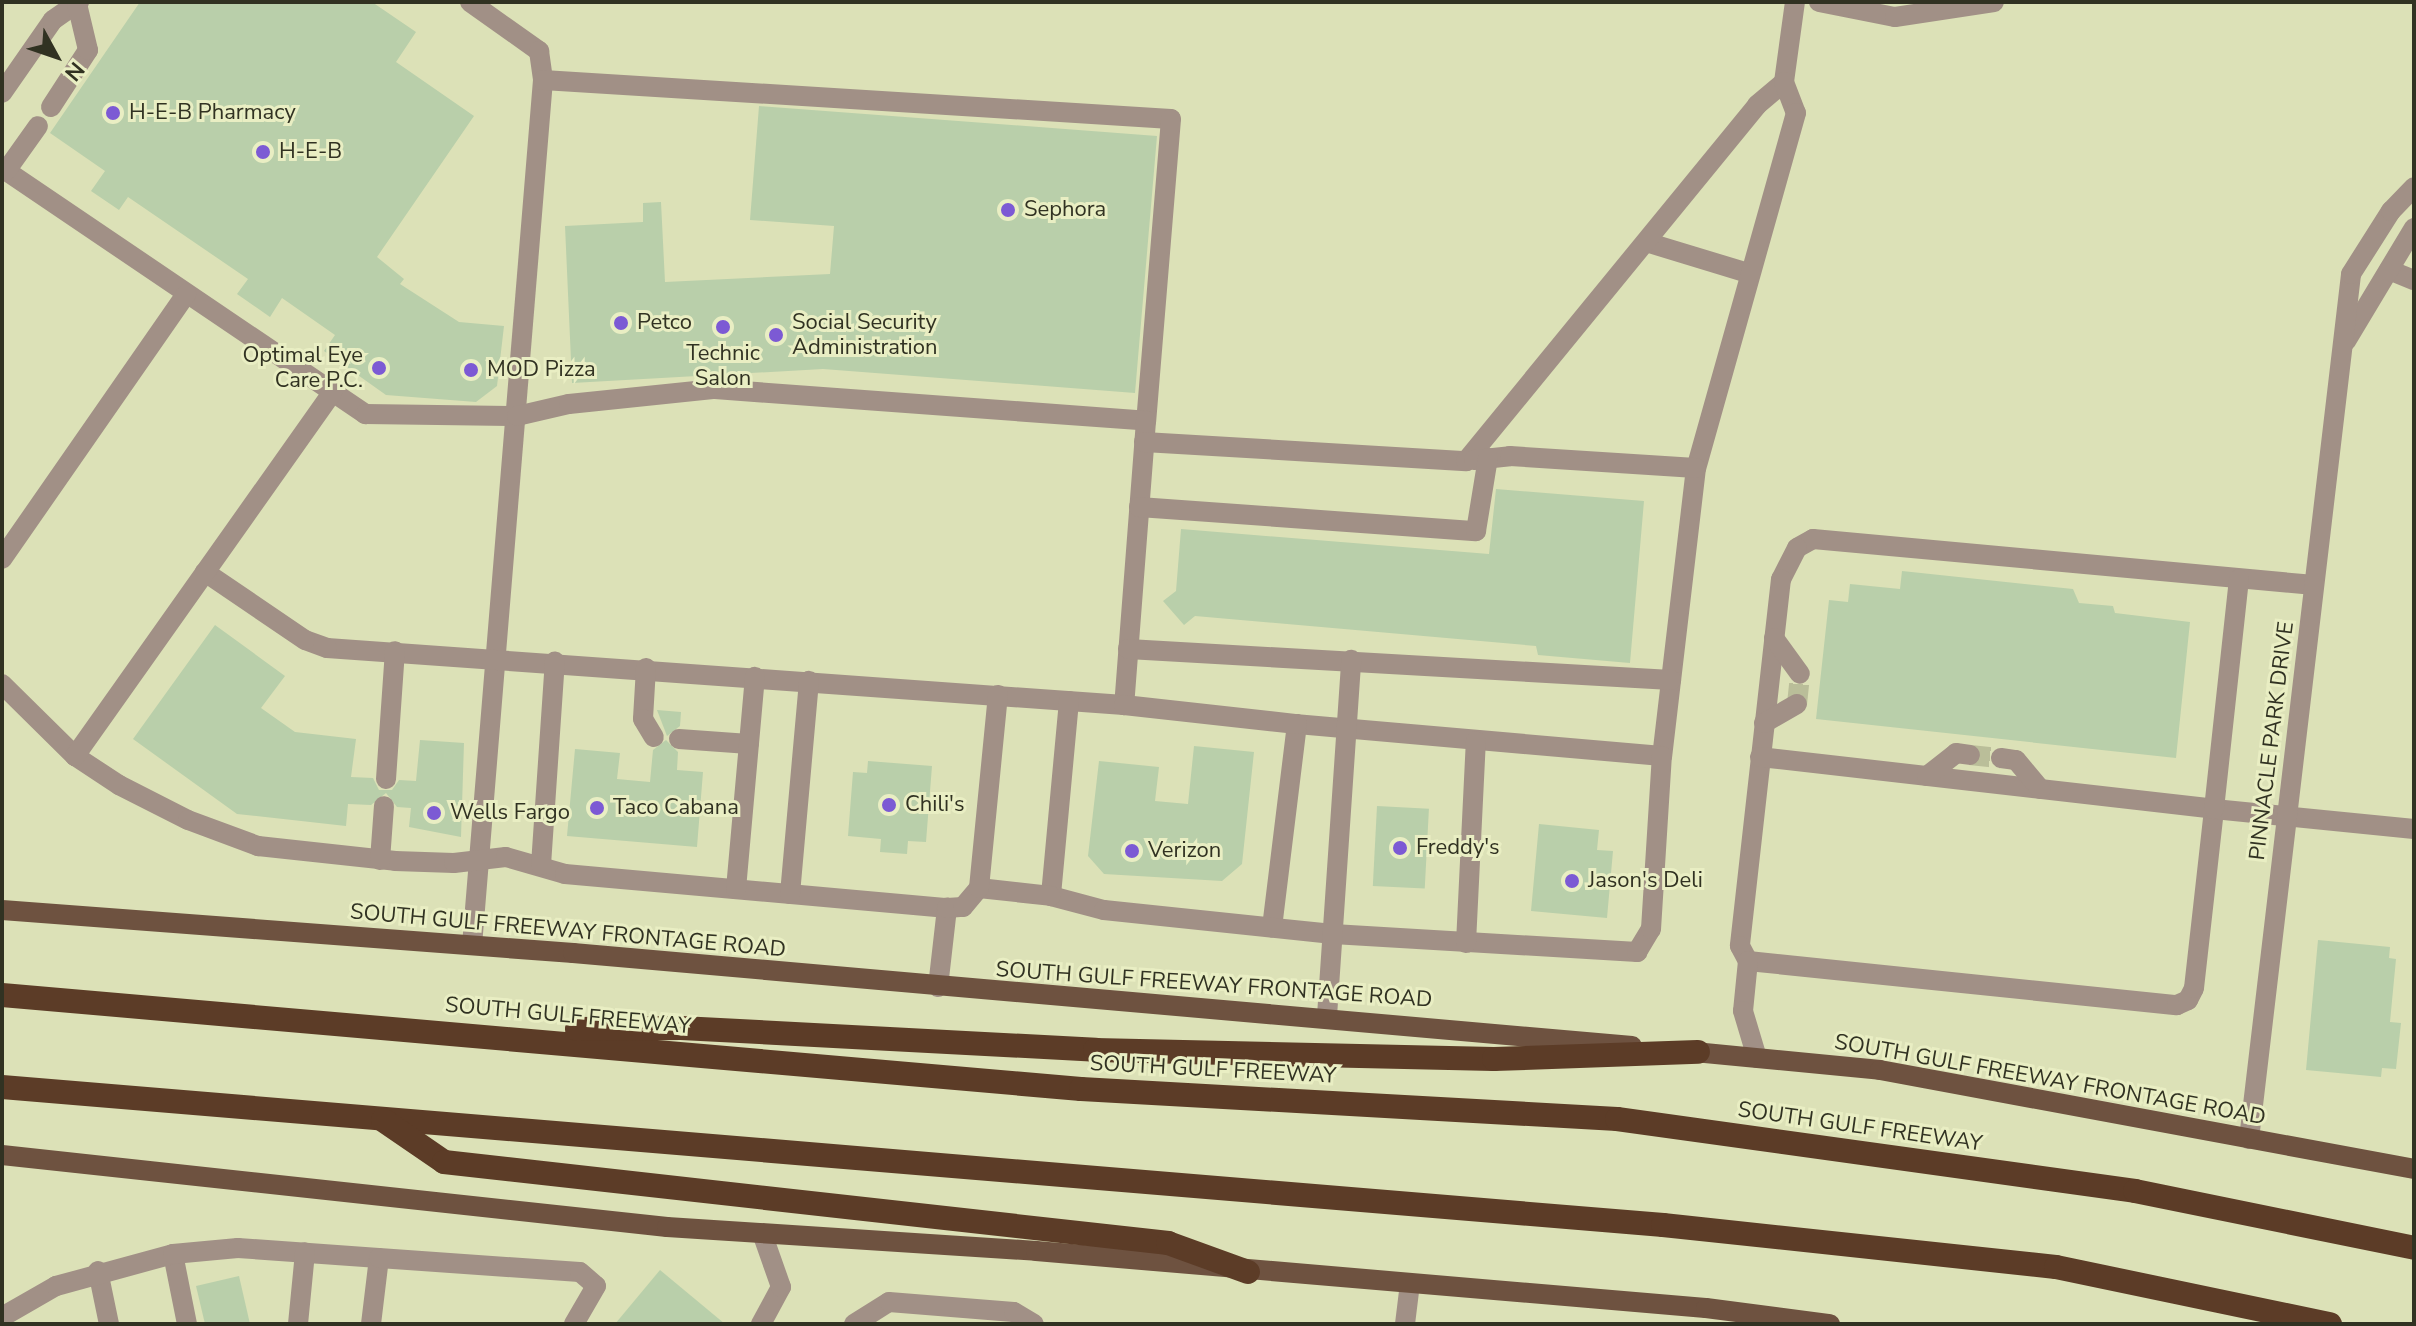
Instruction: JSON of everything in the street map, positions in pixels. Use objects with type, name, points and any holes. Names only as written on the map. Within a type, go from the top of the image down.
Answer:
[{"type":"highway","name":"SOUTH GULF FREEWAY","points":[[2,995],[447,1031],[1081,1089],[1617,1119],[2135,1191],[2414,1248]]},
{"type":"highway","points":[[447,1031],[681,1028],[1095,1050],[1478,1059],[1698,1052]]},
{"type":"highway","points":[[2,1087],[1679,1226],[2056,1267],[2330,1324]]},
{"type":"highway","points":[[381,1119],[444,1162],[1168,1243],[1248,1272]]},
{"type":"main road","name":"SOUTH GULF FREEWAY FRONTAGE ROAD","points":[[2,910],[472,945],[938,987],[1327,1016],[1880,1070],[2414,1169]]},
{"type":"main road","points":[[2,1155],[366,1196],[762,1233],[1036,1251],[1830,1324]]},
{"type":"street","points":[[470,2],[539,51],[543,80],[472,945]]},
{"type":"street","points":[[979,888],[1051,896],[1104,910],[1333,934],[1621,955],[1637,952],[1646,944],[1662,756],[1696,468],[1748,273],[1796,113],[1784,82],[1795,2]]},
{"type":"street","points":[[1819,2],[1895,17],[1994,2]]},
{"type":"street","points":[[2,93],[53,20],[78,3],[88,50],[51,107]]},
{"type":"street","points":[[543,80],[1171,119],[1124,705]]},
{"type":"street","points":[[1466,461],[1757,105],[1784,82]]},
{"type":"street","points":[[38,126],[4,169],[365,414],[386,417],[517,416],[569,404],[715,389],[1466,461],[1488,458],[1696,468]]},
{"type":"street","name":"PINNACLE PARK DRIVE","points":[[2249,1139],[2351,274],[2391,211],[2414,187]]},
{"type":"street","name":"PINNACLE PARK DRIVE","points":[[2342,348],[2414,228]]},
{"type":"street","points":[[1646,242],[1748,273]]},
{"type":"street","points":[[2389,270],[2414,280]]},
{"type":"street","points":[[2,559],[186,294]]},
{"type":"street","points":[[75,756],[332,393]]},
{"type":"street","points":[[1139,507],[1476,531],[1488,458]]},
{"type":"street","points":[[1757,1058],[1743,1011],[1748,961],[1740,946],[1774,638],[1788,561],[1797,548],[1813,539],[2314,585]]},
{"type":"street","points":[[205,572],[305,640],[327,648],[555,661],[1124,705],[1347,731],[1662,756]]},
{"type":"street","points":[[1748,961],[2177,1005],[2188,1000],[2194,988],[2239,579]]},
{"type":"street","points":[[1774,638],[1800,674]]},
{"type":"street","points":[[1128,649],[1671,680]]},
{"type":"street","points":[[386,779],[395,651]]},
{"type":"street","points":[[1327,1016],[1351,660]]},
{"type":"street","points":[[541,865],[555,661]]},
{"type":"street","points":[[646,668],[643,719],[654,737]]},
{"type":"street","points":[[736,889],[755,677]]},
{"type":"street","points":[[790,894],[809,681]]},
{"type":"street","points":[[2,684],[75,756],[132,793],[224,835],[258,846],[380,860],[454,863],[479,857],[541,865],[565,874],[947,908],[963,907],[979,888],[998,695]]},
{"type":"street","points":[[1051,896],[1069,701]]},
{"type":"street","points":[[1764,723],[1797,704]]},
{"type":"street","points":[[1272,927],[1297,724]]},
{"type":"street","points":[[679,739],[749,744]]},
{"type":"street","points":[[1466,943],[1476,741]]},
{"type":"street","points":[[1927,776],[1956,753],[1970,755]]},
{"type":"street","points":[[1760,757],[2414,829]]},
{"type":"street","points":[[2001,758],[2016,760],[2040,789]]},
{"type":"street","points":[[380,860],[384,806]]},
{"type":"street","points":[[938,987],[947,908]]},
{"type":"street","points":[[761,1324],[781,1287],[762,1233]]},
{"type":"street","points":[[2,1317],[56,1286],[98,1271],[173,1254],[238,1248],[580,1272],[596,1286],[574,1324]]},
{"type":"street","points":[[298,1324],[305,1252]]},
{"type":"street","points":[[173,1254],[187,1324]]},
{"type":"street","points":[[371,1324],[379,1258]]},
{"type":"street","points":[[98,1271],[109,1324]]},
{"type":"street","points":[[1405,1324],[1410,1283]]},
{"type":"street","points":[[854,1324],[889,1302],[1034,1324]]},
{"type":"building","name":"H-E-B","points":[[140,2],[372,2],[416,32],[396,62],[474,116],[377,257],[404,279],[400,284],[459,322],[504,326],[497,386],[476,402],[386,395],[324,351],[335,335],[282,298],[270,317],[237,294],[248,279],[128,197],[119,210],[91,191],[105,171],[50,133]]},
{"type":"building","points":[[759,106],[1157,136],[1135,393],[823,369],[572,383],[565,226],[643,222],[643,203],[661,202],[665,282],[830,274],[834,226],[750,220]]},
{"type":"building","points":[[1496,489],[1644,501],[1630,663],[1538,655],[1536,646],[1195,616],[1184,625],[1163,601],[1176,591],[1181,529],[1489,554]]},
{"type":"building","points":[[1902,571],[2073,589],[2079,603],[2113,606],[2115,613],[2190,622],[2176,758],[1816,719],[1829,600],[1848,602],[1850,584],[1900,589]]},
{"type":"building","points":[[215,625],[285,676],[261,708],[295,732],[356,739],[351,777],[373,778],[379,790],[392,790],[399,780],[416,781],[420,740],[464,743],[461,837],[409,827],[411,808],[397,807],[386,793],[371,805],[348,804],[346,826],[237,814],[133,739]]},
{"type":"building","points":[[657,710],[681,712],[680,726],[667,736]]},
{"type":"building","points":[[666,740],[678,752],[677,770],[703,772],[697,847],[567,836],[575,749],[620,753],[617,779],[650,782],[653,750]]},
{"type":"building","points":[[1194,746],[1254,752],[1242,864],[1222,881],[1104,874],[1088,856],[1099,761],[1159,767],[1155,801],[1188,804]]},
{"type":"building","name":"Chili's","points":[[868,761],[932,766],[926,842],[908,841],[907,854],[880,852],[881,839],[848,836],[853,772],[867,773]]},
{"type":"building","name":"Freddy's","points":[[1377,806],[1429,809],[1425,889],[1373,886]]},
{"type":"building","name":"Jason's Deli","points":[[1539,824],[1599,830],[1597,850],[1613,851],[1607,918],[1531,911]]},
{"type":"building","points":[[2318,940],[2390,947],[2389,958],[2396,959],[2390,1022],[2401,1023],[2396,1069],[2382,1068],[2381,1077],[2306,1070]]},
{"type":"building","points":[[660,1270],[725,1324],[615,1324]]},
{"type":"building","points":[[239,1276],[250,1324],[205,1324],[196,1286]]},
{"type":"tunnel","points":[[1797,704],[1800,674]]},
{"type":"tunnel","points":[[1970,755],[2001,758]]},
{"type":"place","name":"H-E-B Pharmacy","points":[[113,113]]},
{"type":"place","name":"H-E-B","points":[[263,152]]},
{"type":"place","name":"Sephora","points":[[1008,210]]},
{"type":"place","name":"Petco","points":[[621,323]]},
{"type":"place","name":"Technic Salon","points":[[723,327]]},
{"type":"place","name":"Social Security Administration","points":[[776,335]]},
{"type":"place","name":"Optimal Eye Care P.C.","points":[[379,368]]},
{"type":"place","name":"MOD Pizza","points":[[471,370]]},
{"type":"place","name":"Chili's","points":[[889,805]]},
{"type":"place","name":"Taco Cabana","points":[[597,808]]},
{"type":"place","name":"Wells Fargo","points":[[434,813]]},
{"type":"place","name":"Freddy's","points":[[1400,848]]},
{"type":"place","name":"Verizon","points":[[1132,851]]},
{"type":"place","name":"Jason's Deli","points":[[1572,881]]}]
